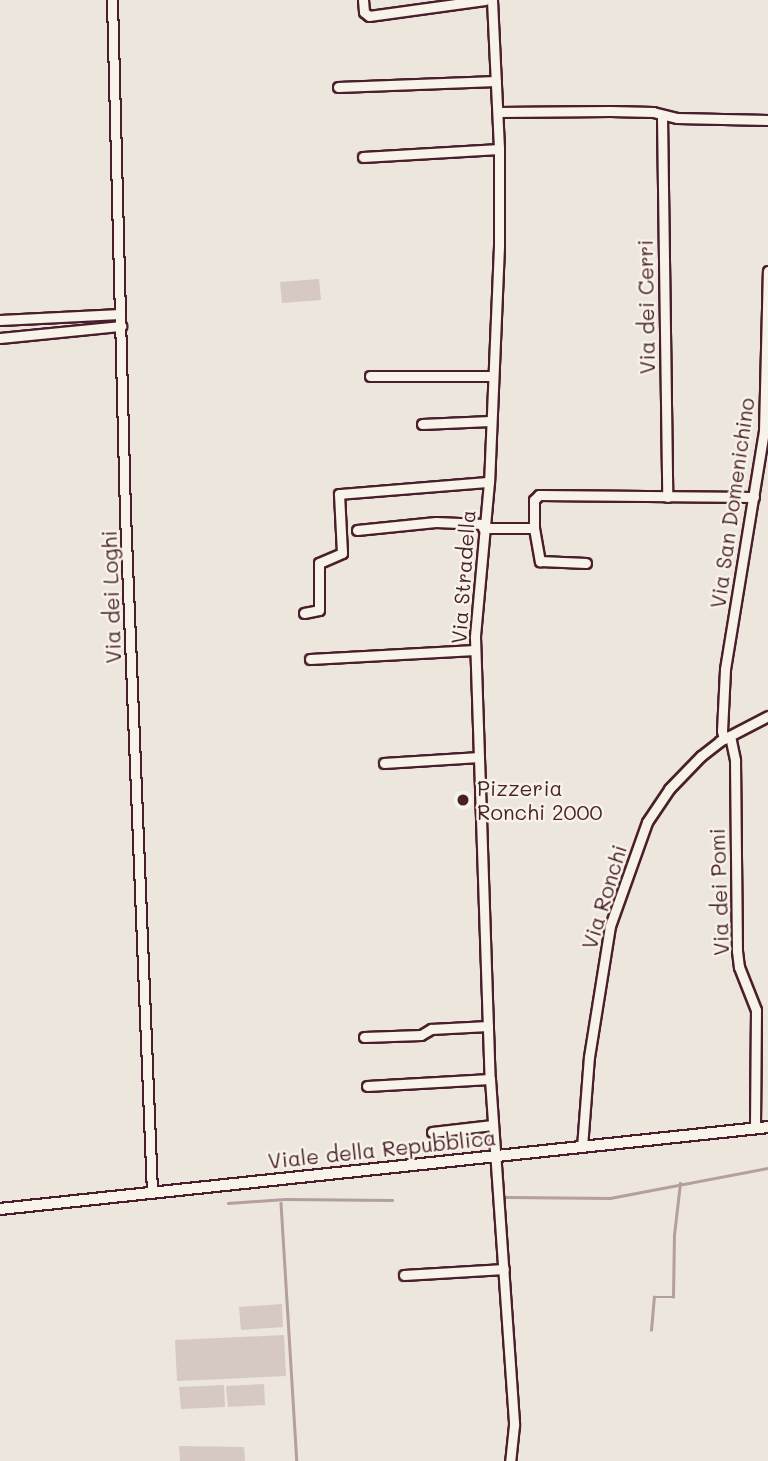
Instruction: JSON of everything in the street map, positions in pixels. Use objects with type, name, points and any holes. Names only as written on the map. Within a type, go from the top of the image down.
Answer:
[{"type":"main road","name":"Viale della Repubblica","points":[[0,1209],[768,1127]]},
{"type":"street","name":"Via dei Loghi","points":[[112,0],[120,314],[152,1192]]},
{"type":"street","points":[[363,0],[363,12],[369,16],[485,0]]},
{"type":"street","name":"Via Stradella","points":[[492,0],[498,112],[499,246],[489,482],[483,526],[475,650],[490,1081],[514,1425],[510,1461]]},
{"type":"street","points":[[338,88],[496,81]]},
{"type":"street","points":[[498,112],[653,112],[662,116],[768,120]]},
{"type":"street","name":"Via dei Cerri","points":[[662,116],[667,497]]},
{"type":"street","points":[[363,157],[499,149]]},
{"type":"street","name":"Via San Domenichino","points":[[727,737],[722,731],[725,669],[764,431],[768,271]]},
{"type":"street","points":[[0,320],[120,314]]},
{"type":"street","points":[[0,338],[121,326]]},
{"type":"street","points":[[370,376],[493,376]]},
{"type":"street","points":[[422,424],[490,421]]},
{"type":"street","points":[[304,613],[319,610],[319,564],[342,554],[340,494],[489,482]]},
{"type":"street","points":[[586,563],[540,561],[534,528],[534,500],[537,496],[754,497]]},
{"type":"street","points":[[356,530],[436,522],[534,528]]},
{"type":"street","points":[[310,659],[475,650]]},
{"type":"street","name":"Via Ronchi","points":[[582,1147],[589,1057],[601,971],[621,889],[656,805],[701,756],[727,737],[768,716]]},
{"type":"street","name":"Via dei Pomi","points":[[727,737],[735,760],[737,951],[739,967],[756,1010],[755,1128]]},
{"type":"street","points":[[384,763],[479,757]]},
{"type":"street","points":[[364,1037],[421,1035],[431,1029],[488,1026]]},
{"type":"street","points":[[367,1086],[490,1081]]},
{"type":"street","points":[[439,1094],[439,1086],[490,1081]]},
{"type":"street","points":[[432,1132],[493,1125]]},
{"type":"street","points":[[404,1275],[504,1269]]},
{"type":"shaded area","points":[[319,279],[321,300],[282,303],[280,282]]},
{"type":"shaded area","points":[[282,1304],[283,1327],[241,1330],[239,1307]]},
{"type":"shaded area","points":[[284,1335],[286,1376],[177,1381],[175,1340]]},
{"type":"shaded area","points":[[264,1384],[265,1405],[228,1407],[226,1386]]},
{"type":"shaded area","points":[[224,1385],[225,1407],[181,1409],[179,1387]]},
{"type":"shaded area","points":[[179,1446],[244,1447],[245,1461],[180,1461]]},
{"type":"waterway","points":[[502,1197],[610,1198],[768,1168]]},
{"type":"waterway","points":[[651,1330],[654,1297],[673,1297],[674,1235],[680,1183]]},
{"type":"waterway","points":[[228,1203],[285,1199],[392,1200]]},
{"type":"waterway","points":[[281,1203],[297,1461]]},
{"type":"place","name":"Pizzeria Ronchi 2000","points":[[463,800]]}]
